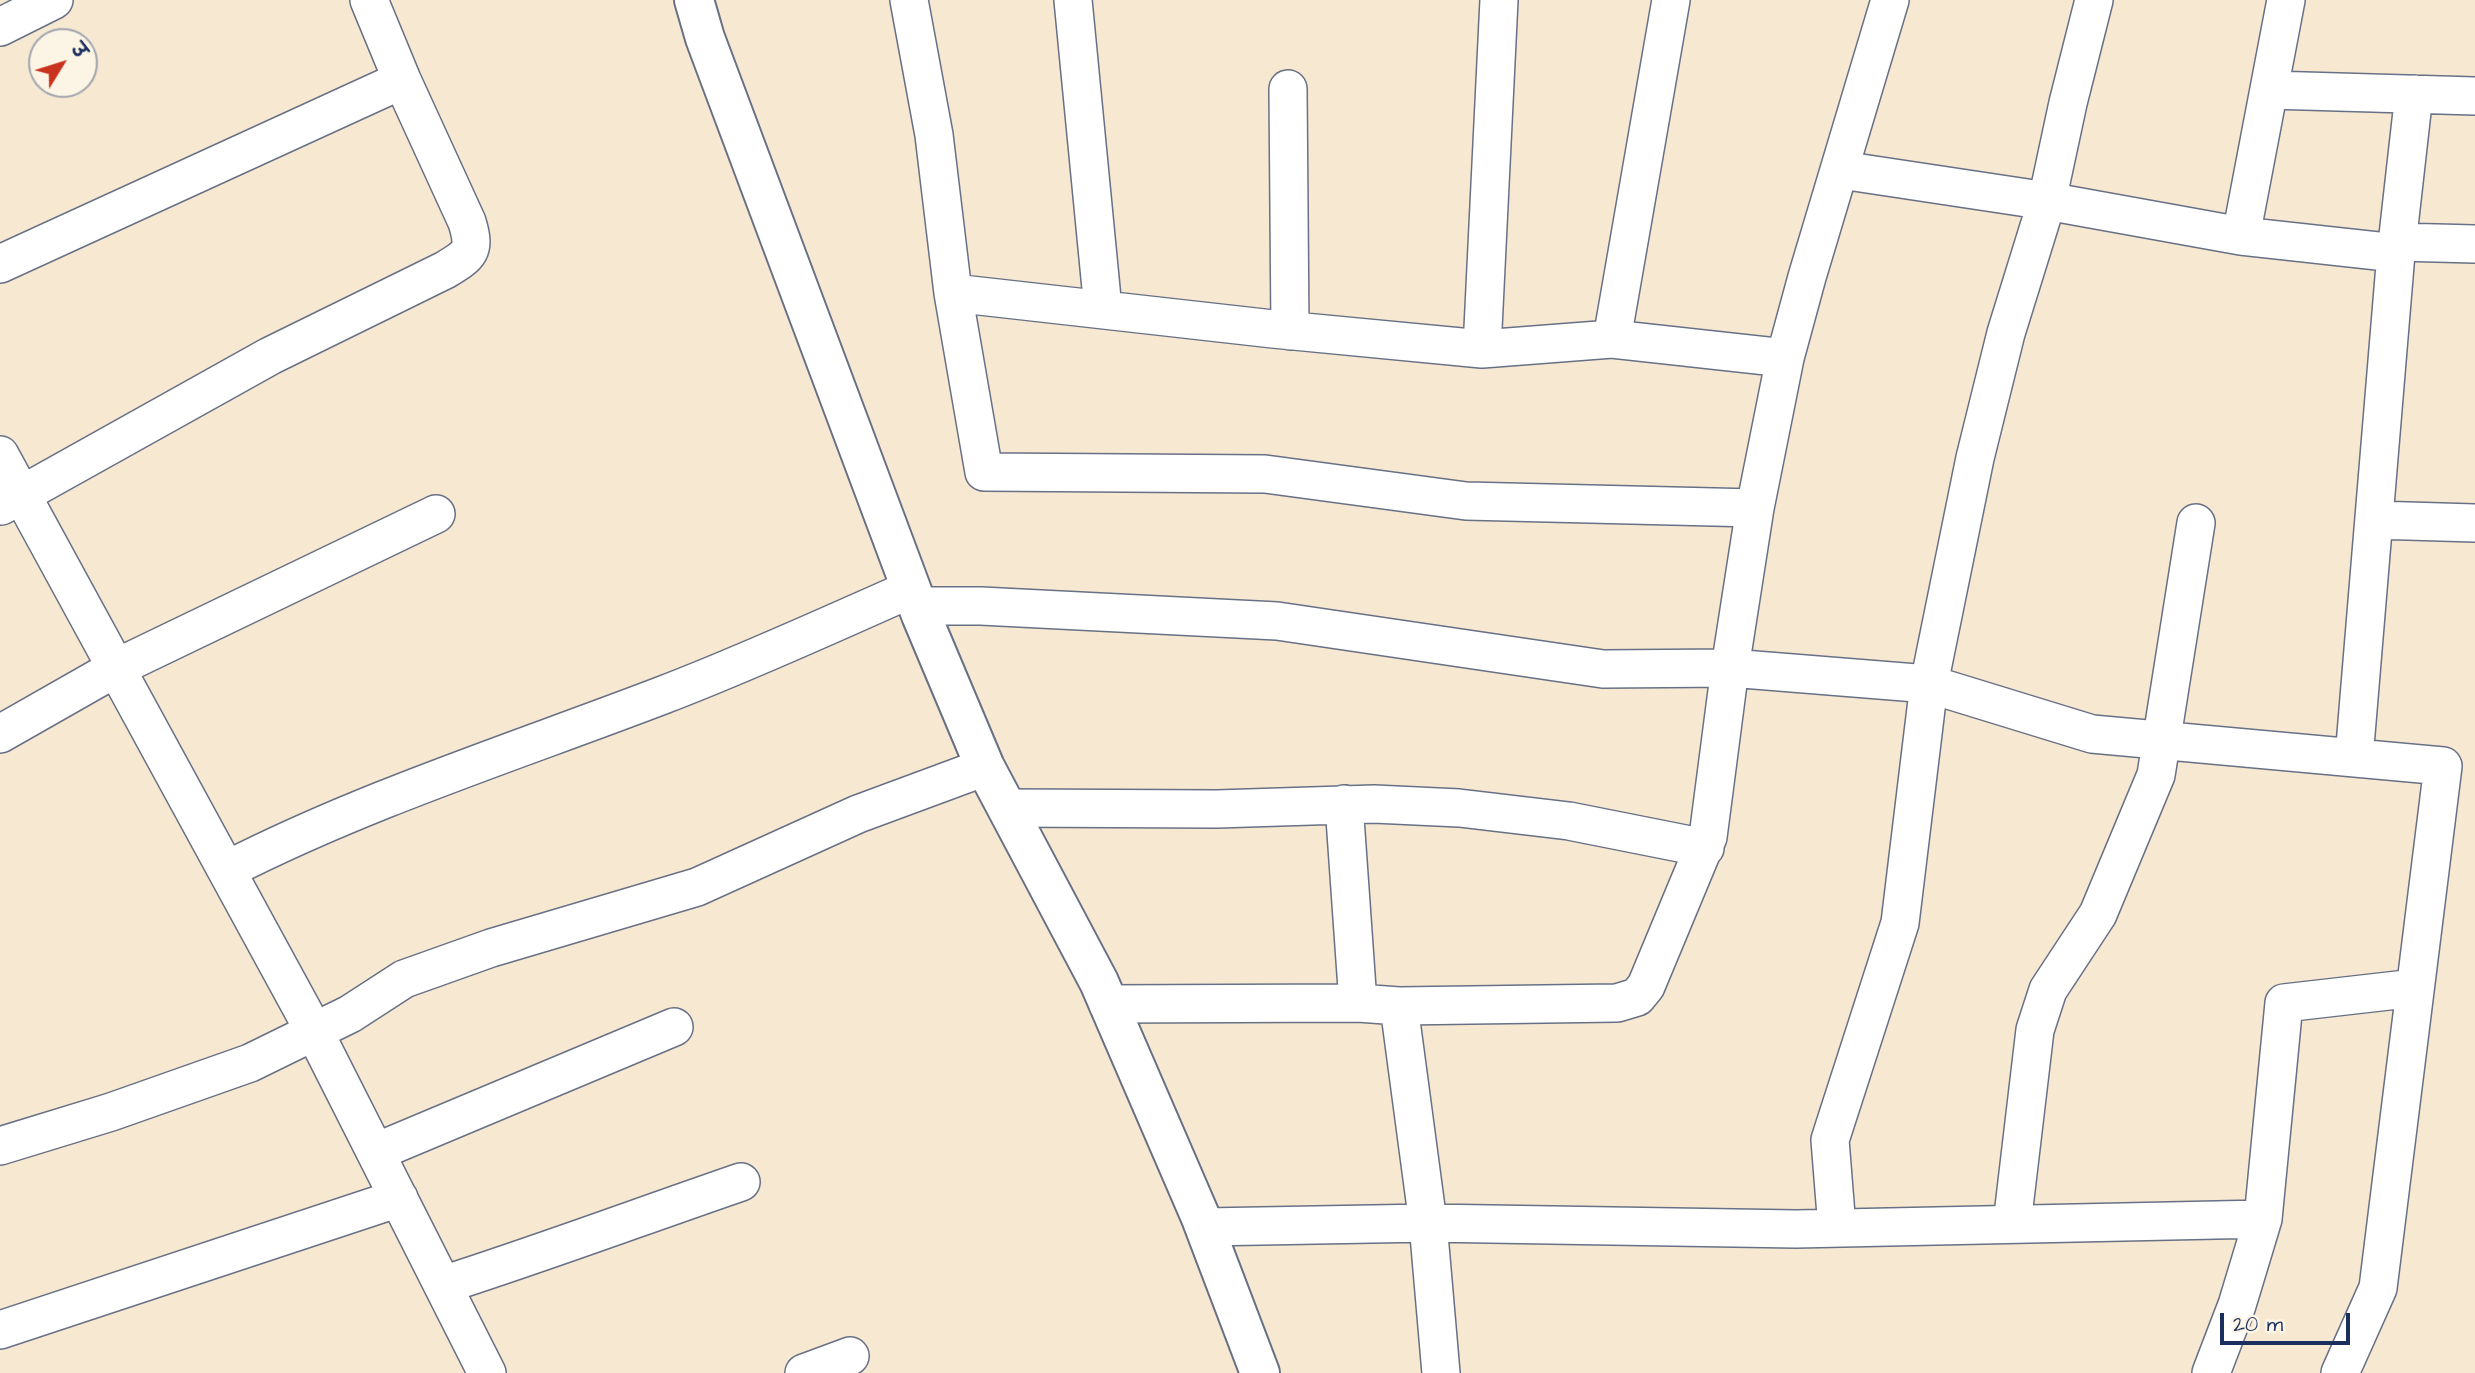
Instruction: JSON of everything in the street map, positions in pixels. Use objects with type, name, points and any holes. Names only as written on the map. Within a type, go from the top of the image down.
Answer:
[{"type":"street","points":[[0,27],[54,0]]},
{"type":"street","points":[[11,501],[271,356],[445,270],[467,255],[472,246],[467,222],[402,80],[369,0]]},
{"type":"street","points":[[909,0],[934,135],[953,293],[984,472],[1265,474],[1466,501],[1755,508]]},
{"type":"street","points":[[1073,0],[1103,309]]},
{"type":"street","points":[[1482,349],[1499,0]]},
{"type":"street","points":[[1612,339],[1671,0]]},
{"type":"street","points":[[1108,1004],[1358,1003],[1399,1006],[1617,1003],[1637,997],[1646,986],[1705,848],[1755,508],[1785,358],[1890,0]]},
{"type":"street","points":[[1837,1228],[1830,1140],[1900,923],[1929,684],[1975,458],[2006,333],[2047,201],[2094,0]]},
{"type":"street","points":[[2241,236],[2286,0]]},
{"type":"street","points":[[698,1],[705,38],[914,598],[985,767],[1099,982],[1205,1227],[1260,1373]]},
{"type":"street","points":[[0,264],[402,80]]},
{"type":"street","points":[[1288,89],[1290,331]]},
{"type":"street","points":[[2270,90],[2475,96]]},
{"type":"street","points":[[2354,758],[2397,248],[2414,94]]},
{"type":"street","points":[[1841,170],[2047,201],[2241,236],[2397,248],[2475,244]]},
{"type":"street","points":[[953,293],[1290,331],[1482,349],[1612,339],[1785,358]]},
{"type":"street","points":[[0,455],[11,501],[116,668],[227,870],[376,1152],[483,1372]]},
{"type":"street","points":[[0,734],[116,668],[436,514]]},
{"type":"street","points":[[2374,520],[2475,523]]},
{"type":"street","points":[[2012,1224],[2035,1030],[2048,990],[2098,914],[2156,775],[2196,523]]},
{"type":"street","points":[[227,870],[284,841],[393,797],[914,598],[981,606],[1277,621],[1603,669],[1730,668],[1929,684],[2092,734],[2443,766],[2378,1287],[2340,1373]]},
{"type":"street","points":[[0,1146],[111,1112],[250,1063],[350,1014],[404,979],[491,948],[697,887],[858,814],[985,767]]},
{"type":"street","points":[[1007,808],[1217,808],[1345,804],[1459,808],[1569,821],[1705,848]]},
{"type":"street","points":[[1345,804],[1358,1003]]},
{"type":"street","points":[[2211,1373],[2237,1305],[2263,1219],[2284,1003],[2415,988]]},
{"type":"street","points":[[1399,1006],[1428,1223],[1441,1373]]},
{"type":"street","points":[[376,1152],[674,1027]]},
{"type":"street","points":[[443,1285],[546,1252],[741,1182]]},
{"type":"street","points":[[0,1330],[399,1198]]},
{"type":"street","points":[[1205,1227],[1428,1223],[1837,1228],[2263,1219]]},
{"type":"street","points":[[804,1373],[850,1356]]}]
